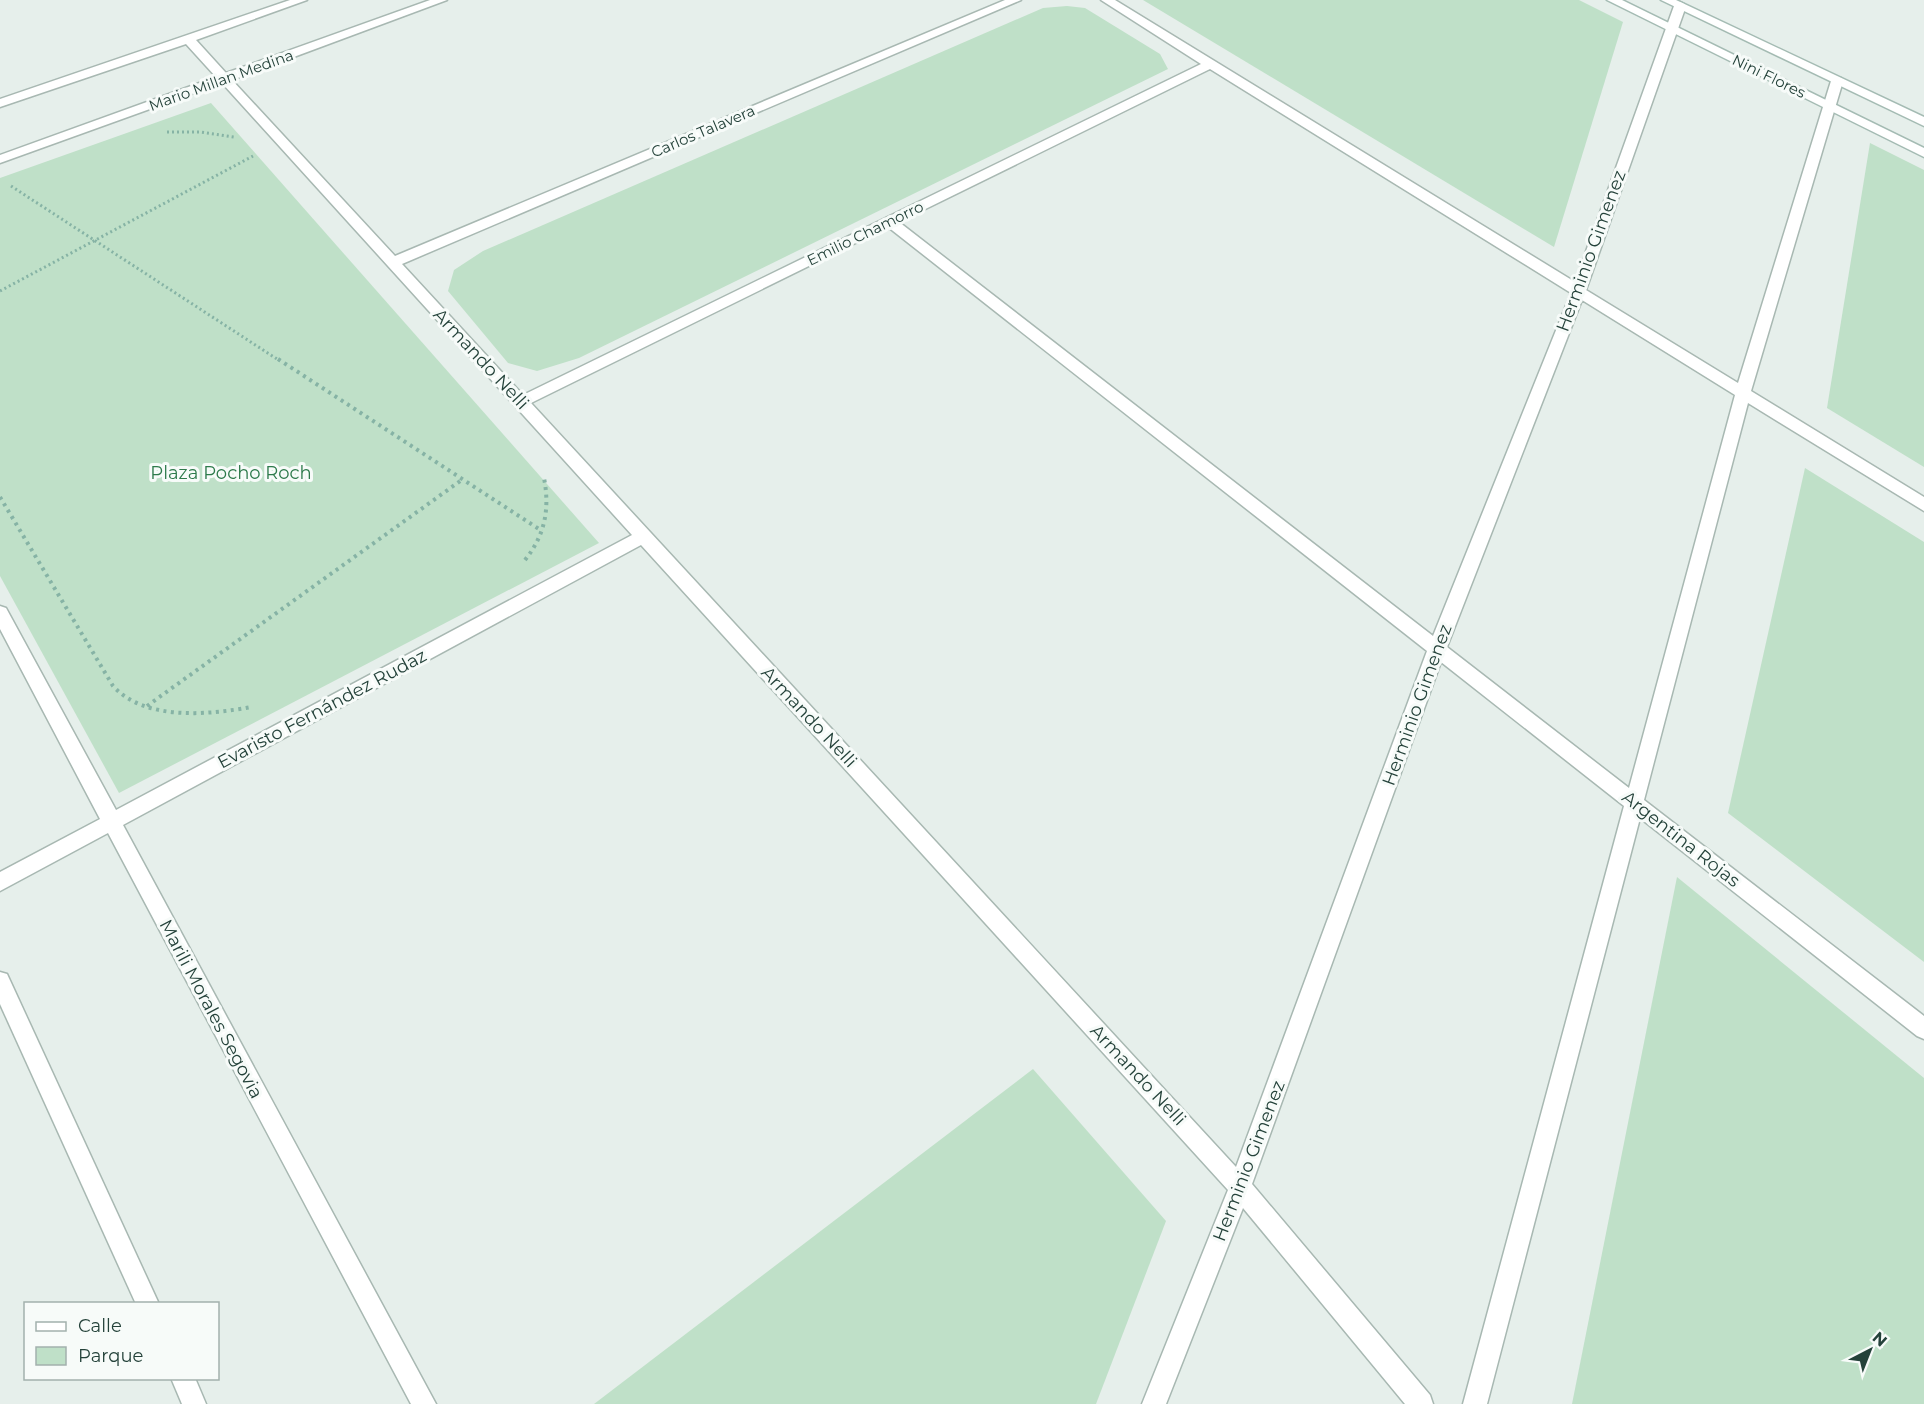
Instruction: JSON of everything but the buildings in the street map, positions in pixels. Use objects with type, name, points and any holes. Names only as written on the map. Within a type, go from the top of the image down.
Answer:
[{"type":"street","points":[[0,103],[301,0]]},
{"type":"street","name":"Mario Millan Medina","points":[[0,159],[441,0]]},
{"type":"street","name":"Carlos Talavera","points":[[392,263],[1015,0]]},
{"type":"street","points":[[1107,0],[1924,505]]},
{"type":"street","name":"Nini Flores","points":[[1613,0],[1924,153]]},
{"type":"street","name":"Nini Flores","points":[[1674,3],[1924,122]]},
{"type":"street","name":"Herminio Gimenez","points":[[1154,1404],[1240,1187],[1437,649],[1579,290],[1672,29],[1674,3]]},
{"type":"street","name":"Armando Nelli","points":[[188,39],[1240,1187],[1421,1404]]},
{"type":"street","name":"Emilio Chamorro","points":[[520,402],[1210,64]]},
{"type":"street","points":[[1475,1404],[1743,392],[1837,81]]},
{"type":"street","name":"Argentina Rojas","points":[[889,220],[1924,1029]]},
{"type":"street","name":"Evaristo Fernández Rudaz","points":[[0,882],[643,536]]},
{"type":"street","name":"Marili Morales Segovia","points":[[0,613],[424,1404]]},
{"type":"street","points":[[0,981],[147,1302]]},
{"type":"street","points":[[184,1380],[194,1404]]},
{"type":"path","points":[[0,291],[259,153]]},
{"type":"path","points":[[3,180],[542,531]]},
{"type":"path","points":[[525,561],[546,524],[548,494],[543,472]]},
{"type":"path","points":[[147,706],[463,479]]},
{"type":"path","points":[[0,497],[112,686],[128,700],[164,710],[206,712],[257,705]]},
{"type":"green space","points":[[1143,0],[1579,0],[1623,22],[1554,247]]},
{"type":"green space","points":[[1067,6],[1085,8],[1160,54],[1168,69],[579,358],[537,371],[508,363],[448,291],[454,270],[483,251],[1043,8]]},
{"type":"green space","name":"Plaza Pocho Roch","points":[[211,103],[599,543],[119,793],[0,576],[0,178]]},
{"type":"green space","points":[[1870,143],[1924,170],[1924,467],[1827,408]]},
{"type":"green space","points":[[1805,468],[1924,542],[1924,962],[1728,813]]},
{"type":"green space","points":[[1677,877],[1924,1078],[1924,1404],[1572,1404]]},
{"type":"green space","points":[[1033,1069],[1166,1221],[1096,1404],[594,1404]]}]
